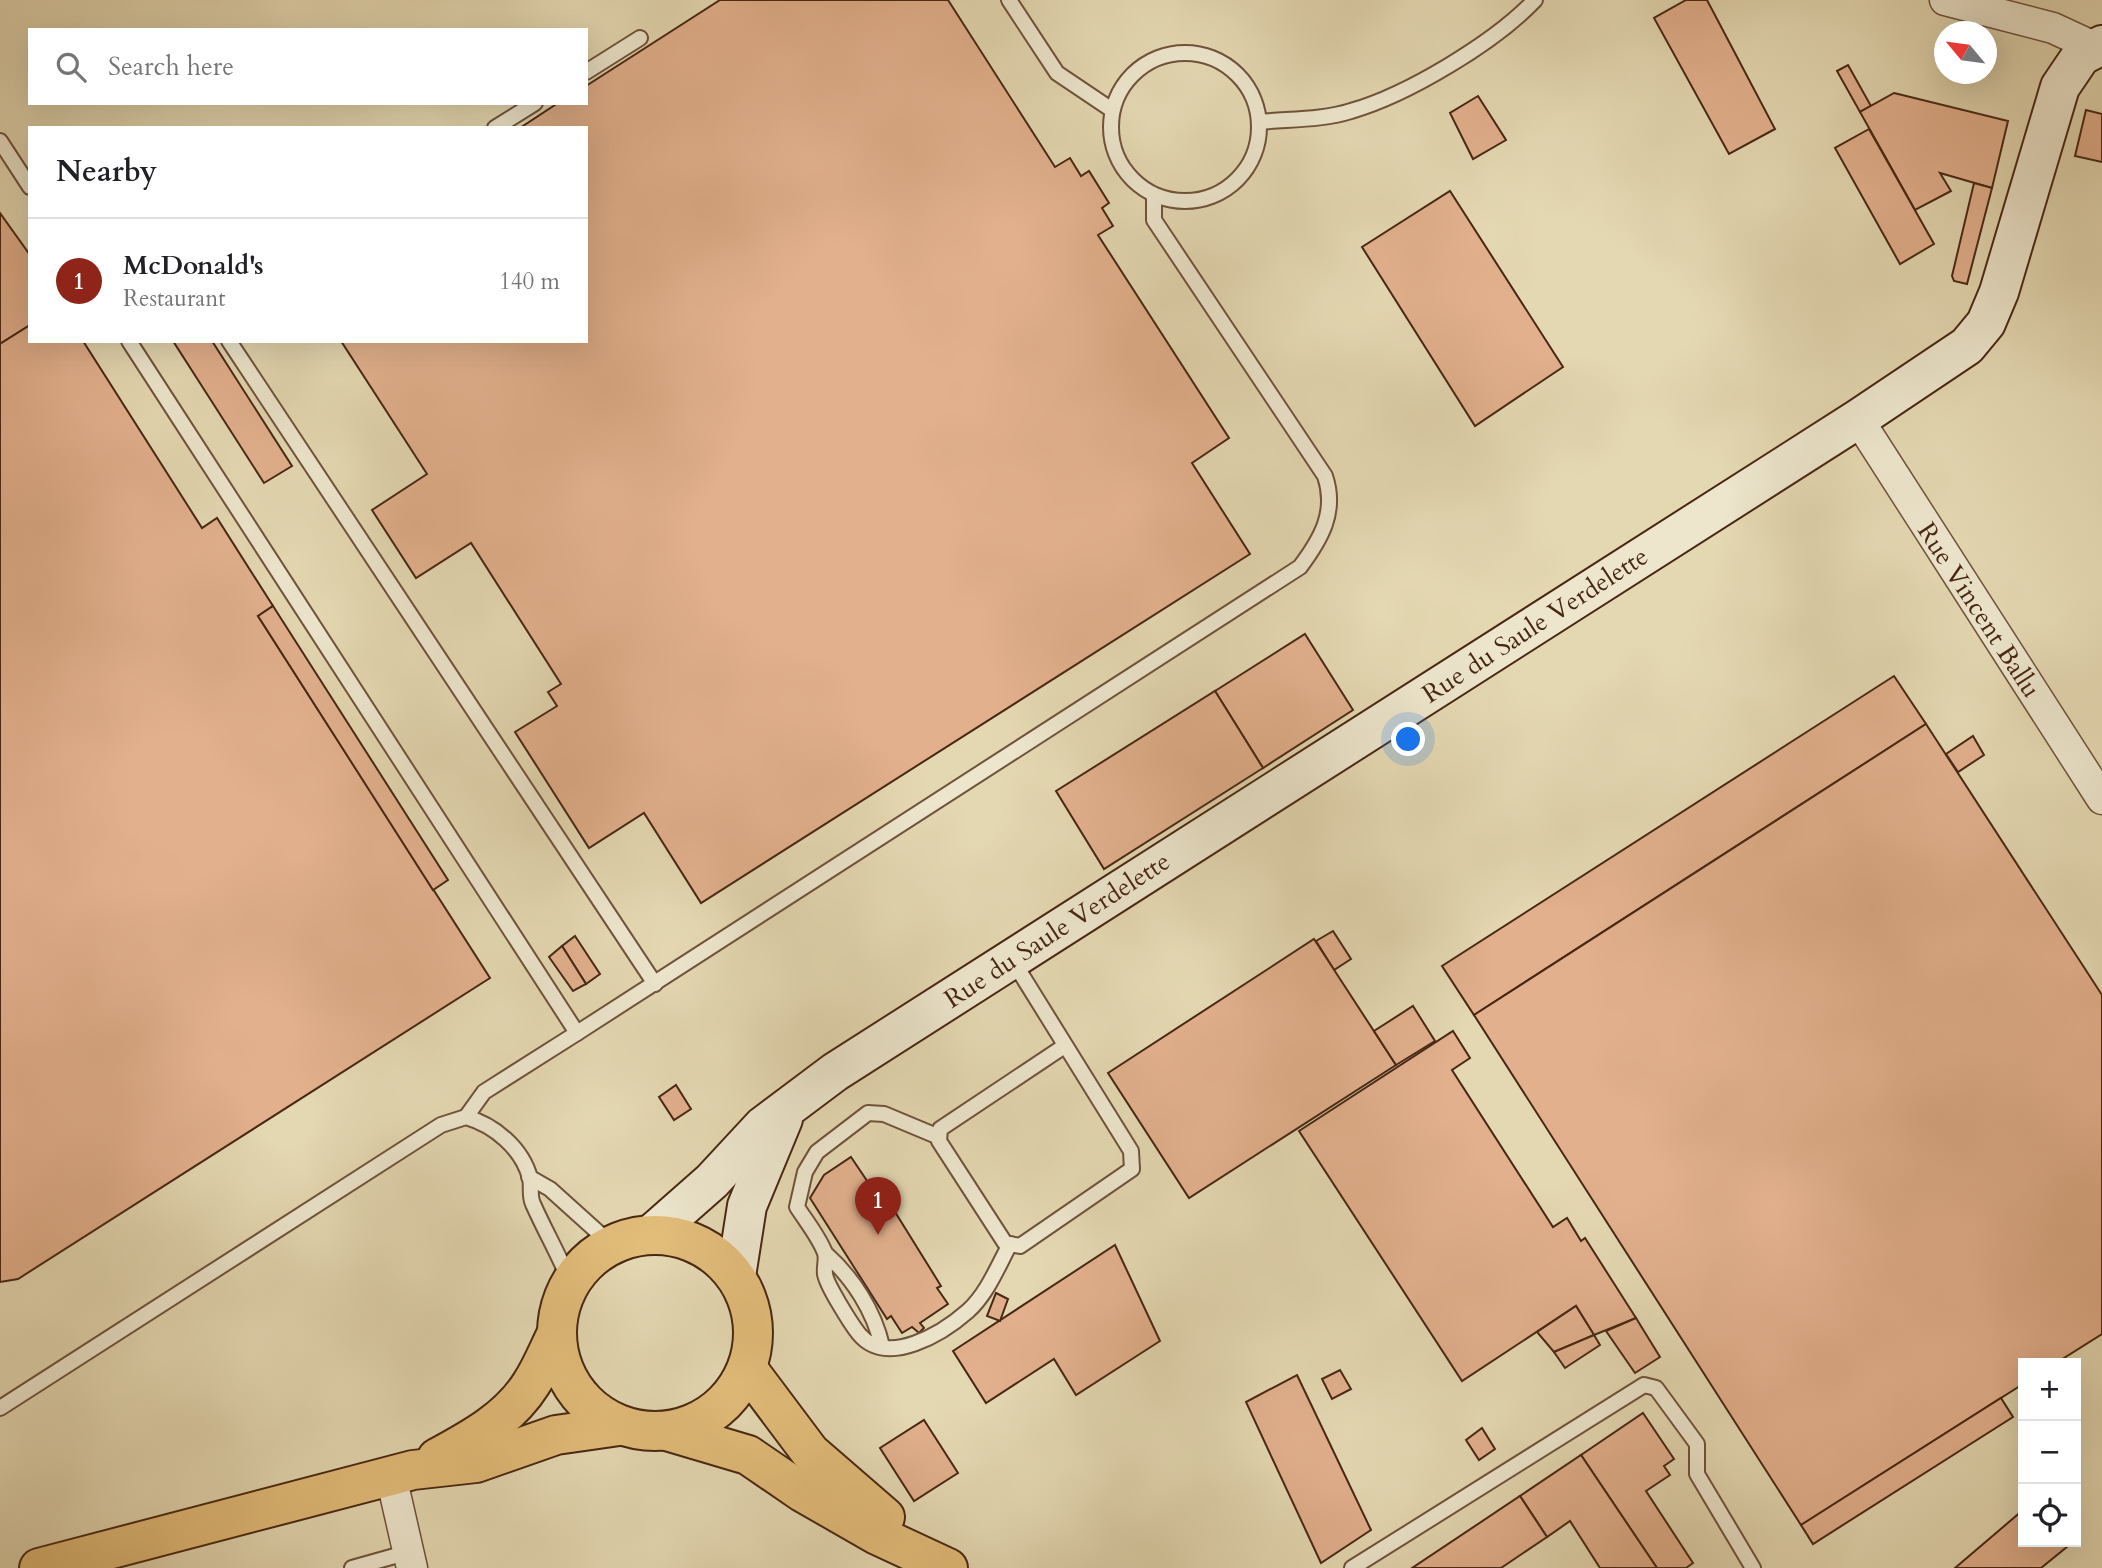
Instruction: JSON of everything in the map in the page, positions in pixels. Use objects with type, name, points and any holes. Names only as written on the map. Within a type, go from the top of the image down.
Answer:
[{"type":"main road","points":[[402,1473],[478,1436],[506,1415],[531,1385],[555,1335],[560,1304],[570,1282],[611,1244],[653,1233],[685,1238],[704,1248],[736,1276],[750,1305],[754,1336],[747,1368],[735,1391],[716,1411],[693,1424],[667,1431],[643,1431],[619,1426],[594,1412],[573,1390],[561,1364],[555,1335]]},
{"type":"main road","points":[[747,1368],[810,1452],[846,1487],[944,1566]]},
{"type":"main road","points":[[39,1568],[402,1473],[475,1463],[556,1435],[619,1426]]},
{"type":"main road","points":[[667,1431],[748,1455],[813,1499],[877,1535],[944,1566]]},
{"type":"street","points":[[1945,0],[2053,28],[2098,46]]},
{"type":"street","name":"Rue du Saule Verdelette","points":[[653,1233],[705,1188],[763,1126],[835,1072],[1858,419],[1967,346],[1986,323],[1999,292],[2060,87],[2081,56],[2098,46]]},
{"type":"street","name":"Rue Vincent Ballu","points":[[1858,419],[2102,799]]},
{"type":"street","name":"Rue du Saule Verdelette","points":[[736,1276],[747,1206],[772,1140],[790,1107]]},
{"type":"street","points":[[402,1473],[410,1560]]},
{"type":"lane","points":[[1009,0],[1057,74],[1112,110]]},
{"type":"lane","points":[[1259,122],[1349,112],[1407,90],[1488,37],[1535,0]]},
{"type":"lane","points":[[588,71],[640,38]]},
{"type":"lane","points":[[1184,52],[1203,54],[1236,72],[1256,104],[1259,122],[1258,142],[1253,159],[1242,176],[1228,188],[1193,201],[1174,201],[1154,196],[1137,184],[1123,169],[1114,151],[1110,130],[1112,110],[1120,90],[1133,74],[1165,55],[1184,52]]},
{"type":"lane","points":[[498,126],[532,105]]},
{"type":"lane","points":[[0,141],[28,184]]},
{"type":"lane","points":[[466,1117],[484,1092],[1300,567],[1322,538],[1329,512],[1330,491],[1325,476],[1154,220],[1154,196]]},
{"type":"lane","points":[[130,343],[577,1033]]},
{"type":"lane","points":[[230,343],[655,984]]},
{"type":"lane","points":[[882,1346],[876,1322],[843,1269],[826,1254],[797,1207],[805,1172],[817,1152],[868,1113],[884,1114],[939,1137],[1005,1243],[1020,1246],[1132,1169],[1131,1151],[1063,1047],[1012,960]]},
{"type":"lane","points":[[939,1137],[940,1129],[1063,1047]]},
{"type":"lane","points":[[0,1408],[441,1125],[466,1117],[481,1121],[501,1135],[530,1177],[550,1189],[611,1244]]},
{"type":"lane","points":[[530,1177],[531,1202],[549,1233],[570,1282]]},
{"type":"lane","points":[[826,1254],[824,1276],[860,1335],[895,1349],[919,1343],[968,1311],[987,1287],[1010,1244]]},
{"type":"lane","points":[[1352,1568],[1644,1385],[1656,1388],[1698,1444],[1697,1474],[1753,1568]]},
{"type":"lane","points":[[352,1568],[410,1560]]},
{"type":"building","points":[[720,0],[948,0],[1055,167],[1070,158],[1081,176],[1089,171],[1109,203],[1102,208],[1113,226],[1098,235],[1229,438],[1192,463],[1250,554],[701,903],[644,813],[589,848],[515,732],[557,706],[548,692],[561,684],[471,543],[416,578],[372,510],[427,474],[342,343],[588,343],[588,126],[523,126],[555,105],[588,105],[588,85]]},
{"type":"building","points":[[1686,0],[1707,0],[1775,129],[1729,154],[1654,18]]},
{"type":"building","points":[[1848,65],[1871,106],[1860,112],[1837,71]]},
{"type":"building","points":[[1894,93],[2008,121],[1992,188],[1940,173],[1951,191],[1915,210],[1860,112]]},
{"type":"building","points":[[1478,96],[1506,140],[1473,159],[1450,113]]},
{"type":"building","points":[[2086,110],[2102,114],[2102,162],[2075,156]]},
{"type":"building","points":[[1869,129],[1934,244],[1900,264],[1835,148]]},
{"type":"building","points":[[1974,183],[1992,188],[1967,284],[1954,281],[1952,276]]},
{"type":"building","points":[[1450,191],[1563,367],[1475,426],[1362,247]]},
{"type":"building","points":[[0,213],[28,252],[28,326],[0,344]]},
{"type":"building","points":[[28,326],[28,343],[84,343],[202,528],[217,518],[273,606],[258,616],[490,978],[18,1279],[0,1282],[0,344]]},
{"type":"building","points":[[174,343],[213,343],[292,466],[264,483]]},
{"type":"building","points":[[273,606],[448,880],[433,890],[258,616]]},
{"type":"building","points":[[1305,634],[1353,710],[1263,768],[1215,691]]},
{"type":"building","points":[[1894,676],[1926,724],[1474,1015],[1442,966]]},
{"type":"building","points":[[1215,691],[1263,768],[1104,869],[1056,791]]},
{"type":"building","points":[[1926,724],[2102,995],[2102,1334],[2064,1358],[2018,1358],[2018,1387],[1801,1525],[1474,1015]]},
{"type":"building","points":[[1973,736],[1984,755],[1958,772],[1946,754]]},
{"type":"building","points":[[1333,931],[1351,959],[1334,970],[1316,941]]},
{"type":"building","points":[[575,936],[600,974],[586,984],[562,946]]},
{"type":"building","points":[[1314,939],[1396,1065],[1189,1198],[1108,1073]]},
{"type":"building","points":[[562,946],[586,984],[573,991],[549,957]]},
{"type":"building","points":[[1413,1006],[1435,1041],[1396,1065],[1374,1031]]},
{"type":"building","points":[[1453,1031],[1470,1058],[1452,1070],[1553,1227],[1567,1218],[1581,1241],[1585,1238],[1636,1318],[1594,1335],[1576,1306],[1462,1381],[1299,1131]]},
{"type":"building","points":[[676,1085],[691,1109],[674,1120],[659,1097]]},
{"type":"building","points":[[851,1157],[882,1203],[887,1199],[941,1286],[937,1288],[948,1304],[920,1323],[924,1328],[919,1333],[912,1327],[902,1333],[891,1316],[887,1319],[810,1198],[824,1175]]},
{"type":"building","points":[[1115,1245],[1160,1341],[1076,1395],[1054,1359],[986,1403],[953,1351]]},
{"type":"building","points":[[996,1293],[1008,1299],[1000,1321],[987,1316]]},
{"type":"building","points":[[1576,1306],[1594,1335],[1554,1352],[1537,1332]]},
{"type":"building","points":[[1636,1318],[1660,1357],[1635,1373],[1606,1331]]},
{"type":"building","points":[[1594,1335],[1600,1345],[1565,1368],[1554,1352]]},
{"type":"building","points":[[1340,1370],[1351,1389],[1332,1399],[1322,1379]]},
{"type":"building","points":[[1297,1375],[1371,1530],[1321,1563],[1246,1402]]},
{"type":"building","points":[[2001,1398],[2013,1417],[1813,1544],[1801,1525]]},
{"type":"building","points":[[1643,1413],[1674,1459],[1664,1466],[1670,1475],[1646,1491],[1693,1563],[1686,1568],[1657,1568],[1581,1455]]},
{"type":"building","points":[[924,1420],[958,1473],[914,1501],[880,1448]]},
{"type":"building","points":[[1482,1428],[1495,1449],[1479,1460],[1466,1440]]},
{"type":"building","points":[[1581,1455],[1657,1568],[1600,1568],[1570,1521],[1547,1537],[1520,1496]]},
{"type":"building","points":[[1520,1496],[1547,1537],[1501,1568],[1412,1568]]},
{"type":"building","points":[[2018,1514],[2018,1547],[2067,1547],[2041,1568],[1955,1568]]},
{"type":"place","name":"McDonald's","points":[[878,1235]]}]
